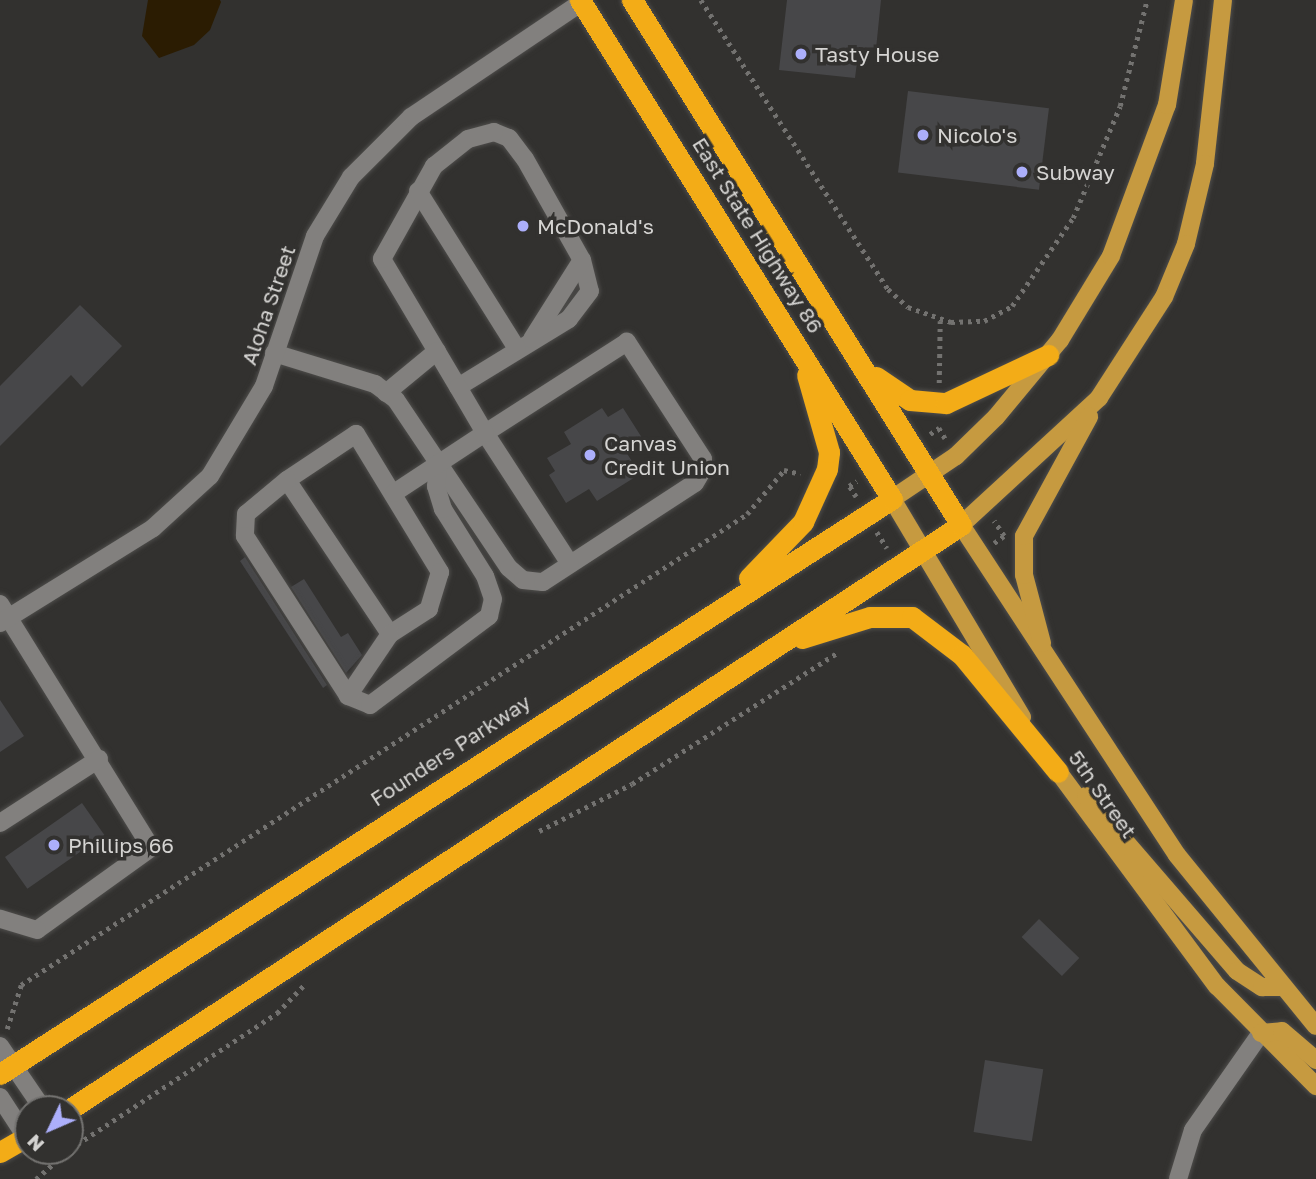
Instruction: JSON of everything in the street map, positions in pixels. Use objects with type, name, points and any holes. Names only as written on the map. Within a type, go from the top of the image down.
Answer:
[{"type":"highway","name":"East State Highway 86","points":[[632,0],[931,474]]},
{"type":"highway","name":"East State Highway 86","points":[[581,1],[796,340],[892,499]]},
{"type":"highway","points":[[837,327],[893,392],[939,403],[1048,355]]},
{"type":"highway","points":[[687,628],[783,546],[824,479],[829,452],[796,340]]},
{"type":"highway","name":"5th Street","points":[[931,474],[961,525]]},
{"type":"highway","name":"Founders Parkway","points":[[6,1070],[687,628],[892,499]]},
{"type":"highway","points":[[84,1100],[961,525]]},
{"type":"highway","points":[[770,649],[870,617],[912,617],[962,655],[1058,772]]},
{"type":"main road","name":"Founders Parkway","points":[[892,499],[931,474],[996,417],[1048,355],[1111,256],[1143,181],[1167,104],[1184,0]]},
{"type":"main road","points":[[1048,663],[1024,575],[1024,536],[1099,398],[1164,297],[1186,244],[1210,136],[1223,0]]},
{"type":"main road","points":[[961,525],[1099,398]]},
{"type":"main road","name":"5th Street","points":[[892,499],[1026,723],[1166,923],[1261,1033],[1316,1086]]},
{"type":"main road","name":"5th Street","points":[[961,525],[1048,663],[1177,855],[1316,1026]]},
{"type":"main road","points":[[1026,723],[1226,960],[1262,987],[1283,987]]},
{"type":"main road","points":[[1261,1033],[1282,1031],[1316,1060]]},
{"type":"street","name":"Aloha Street","points":[[3,615],[153,528],[210,475],[264,386],[315,236],[367,158],[411,117],[581,1]]},
{"type":"street","points":[[458,387],[524,344],[569,319],[585,299],[591,278],[525,159],[509,138],[494,132],[468,139],[434,166],[382,259],[485,433],[570,564]]},
{"type":"street","points":[[418,191],[524,344]]},
{"type":"street","points":[[274,353],[386,393],[439,463],[523,580],[543,582],[695,483],[703,459],[627,342],[485,433],[439,463],[394,493]]},
{"type":"street","points":[[386,393],[437,351]]},
{"type":"street","points":[[348,696],[390,634],[429,609],[440,585],[435,558],[356,434],[287,480],[246,514],[245,536],[348,696],[370,705],[382,700],[489,616],[493,599],[485,576],[443,509],[436,486],[439,463]]},
{"type":"street","points":[[287,480],[390,634]]},
{"type":"street","points":[[0,919],[37,930],[151,848],[99,759],[3,615]]},
{"type":"street","points":[[0,823],[99,759]]},
{"type":"street","points":[[1178,1179],[1193,1130],[1261,1033]]},
{"type":"street","points":[[0,1046],[6,1070],[30,1095]]},
{"type":"street","points":[[0,1097],[14,1117]]},
{"type":"path","points":[[701,0],[888,289],[908,307],[940,321],[984,321],[1012,306],[1029,287],[1102,157],[1140,42],[1147,0]]},
{"type":"path","points":[[939,428],[940,321]]},
{"type":"path","points":[[0,1034],[13,1025],[21,985],[747,514],[784,470],[849,486]]},
{"type":"path","points":[[534,834],[632,784],[847,649]]},
{"type":"path","points":[[84,1140],[277,1013],[318,975]]},
{"type":"path","points":[[36,1179],[52,1165]]},
{"type":"shaded area","points":[[148,0],[221,2],[210,30],[194,45],[159,58],[142,36]]},
{"type":"building","points":[[787,0],[881,0],[876,49],[859,47],[855,78],[779,70]]},
{"type":"building","points":[[908,91],[1049,108],[1039,190],[898,172]]},
{"type":"building","points":[[80,305],[122,346],[82,387],[71,375],[0,446],[0,386]]},
{"type":"building","name":"Canvas Credit Union","points":[[602,408],[608,417],[623,408],[644,441],[626,452],[640,474],[597,501],[589,489],[566,503],[549,475],[555,471],[547,458],[571,444],[564,432]]},
{"type":"building","points":[[245,557],[327,685],[323,688],[240,561]]},
{"type":"building","points":[[304,579],[341,637],[348,633],[362,655],[346,673],[291,587]]},
{"type":"building","points":[[0,700],[24,736],[0,752]]},
{"type":"building","name":"Phillips 66","points":[[82,803],[104,835],[27,889],[5,857]]},
{"type":"building","points":[[1039,919],[1079,958],[1062,976],[1022,937]]},
{"type":"building","points":[[985,1060],[1043,1069],[1032,1141],[974,1132]]},
{"type":"place","name":"Tasty House","points":[[801,54]]},
{"type":"place","name":"Nicolo's","points":[[923,135]]},
{"type":"place","name":"Subway","points":[[1022,172]]},
{"type":"place","name":"McDonald's","points":[[523,226]]},
{"type":"place","name":"Canvas Credit Union","points":[[590,455]]},
{"type":"place","name":"Phillips 66","points":[[54,845]]}]
